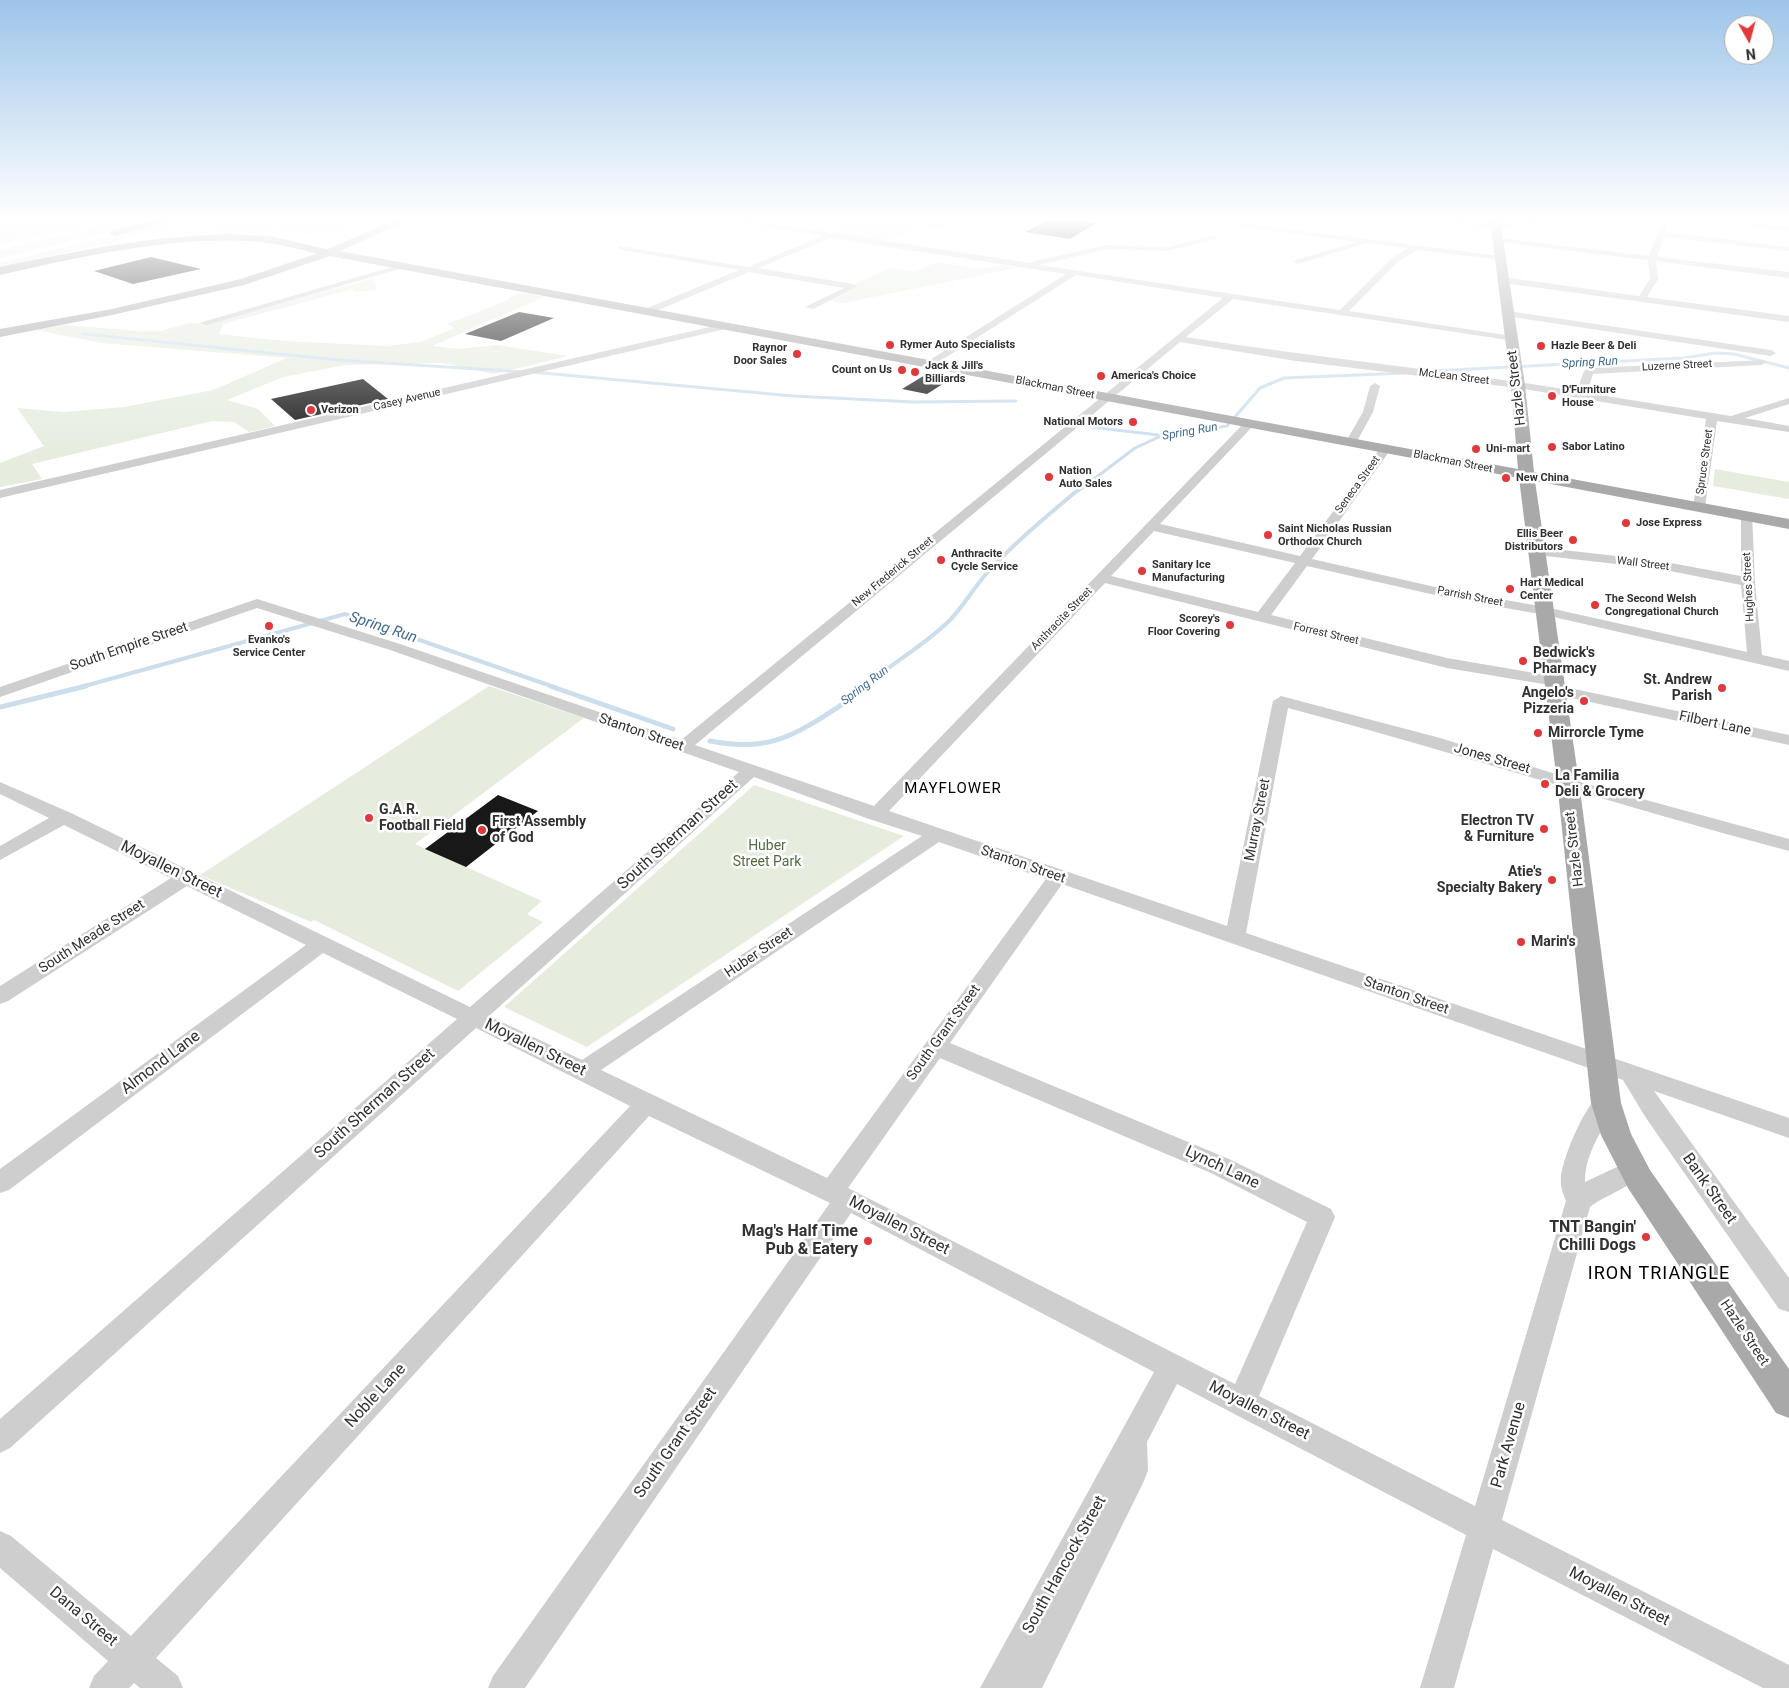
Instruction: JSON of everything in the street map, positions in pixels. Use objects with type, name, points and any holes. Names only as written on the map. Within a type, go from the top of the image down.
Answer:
[{"type":"main road","points":[[0,333],[173,298]]},
{"type":"main road","name":"Blackman Street","points":[[570,298],[1789,524]]},
{"type":"main road","name":"Hazle Street","points":[[1506,298],[1527,476],[1546,611],[1553,685],[1568,782],[1599,1061],[1606,1103],[1616,1135],[1634,1169],[1789,1400]]},
{"type":"street","points":[[204,322],[291,298]]},
{"type":"street","points":[[648,312],[682,298]]},
{"type":"street","points":[[810,307],[830,298]]},
{"type":"street","points":[[929,365],[1035,298]]},
{"type":"street","name":"New Frederick Street","points":[[682,748],[1229,298]]},
{"type":"street","points":[[1243,298],[1512,339]]},
{"type":"street","points":[[1342,313],[1357,298]]},
{"type":"street","points":[[1642,298],[1789,319]]},
{"type":"street","points":[[1508,314],[1770,353]]},
{"type":"street","name":"Casey Avenue","points":[[0,494],[726,326]]},
{"type":"street","name":"McLean Street","points":[[1179,339],[1296,358],[1422,373],[1516,374],[1581,395],[1789,429]]},
{"type":"street","name":"Luzerne Street","points":[[1581,395],[1589,371],[1761,362]]},
{"type":"street","points":[[1351,443],[1368,412],[1375,386]]},
{"type":"street","name":"Spruce Street","points":[[1731,420],[1789,401]]},
{"type":"street","name":"Spruce Street","points":[[1699,507],[1712,416]]},
{"type":"street","name":"Anthracite Street","points":[[875,815],[1150,526],[1236,422]]},
{"type":"street","name":"Seneca Street","points":[[1261,618],[1385,449]]},
{"type":"street","name":"Hughes Street","points":[[1747,516],[1748,582],[1755,658]]},
{"type":"street","name":"Parrish Street","points":[[1150,526],[1444,593],[1546,611],[1789,666]]},
{"type":"street","name":"Wall Street","points":[[1537,551],[1660,566],[1748,582]]},
{"type":"street","name":"Forrest Street","points":[[1101,578],[1447,663],[1553,685]]},
{"type":"street","name":"Stanton Street","points":[[257,603],[317,621],[875,815],[1599,1061],[1632,1075],[1789,1128]]},
{"type":"street","name":"South Empire Street","points":[[0,692],[257,603]]},
{"type":"street","name":"Filbert Lane","points":[[1553,685],[1789,740]]},
{"type":"street","name":"Jones Street","points":[[1281,701],[1500,761],[1789,845]]},
{"type":"street","name":"Murray Street","points":[[1236,939],[1281,701]]},
{"type":"street","name":"South Sherman Street","points":[[0,1438],[750,771]]},
{"type":"street","name":"Moyallen Street","points":[[0,787],[583,1071],[645,1105],[840,1195],[1242,1401],[1485,1529],[1789,1683]]},
{"type":"street","points":[[0,854],[64,817]]},
{"type":"street","name":"Huber Street","points":[[583,1071],[936,835]]},
{"type":"street","name":"South Grant Street","points":[[505,1688],[840,1195],[934,1046],[1058,876]]},
{"type":"street","name":"South Meade Street","points":[[0,996],[184,878]]},
{"type":"street","name":"Almond Lane","points":[[0,1183],[322,943]]},
{"type":"street","name":"Lynch Lane","points":[[934,1046],[1220,1166],[1322,1217],[1242,1401]]},
{"type":"street","name":"Bank Street","points":[[1632,1075],[1654,1111],[1789,1300]]},
{"type":"street","points":[[1606,1103],[1594,1118],[1582,1143],[1574,1177],[1574,1186],[1579,1201],[1593,1190],[1634,1169]]},
{"type":"street","name":"Noble Lane","points":[[106,1688],[645,1105]]},
{"type":"street","name":"Park Avenue","points":[[1437,1688],[1485,1529],[1579,1201]]},
{"type":"street","name":"South Hancock Street","points":[[997,1688],[1172,1366]]},
{"type":"street","name":"South Hancock Street","points":[[1024,1688],[1133,1470],[1132,1442]]},
{"type":"street","name":"Dana Street","points":[[0,1547],[166,1688]]},
{"type":"green space","points":[[302,298],[320,298],[223,324],[219,334],[284,341],[387,346],[420,342],[455,328],[447,324],[511,298],[542,298],[432,346],[459,349],[497,345],[568,356],[493,374],[443,363],[345,365],[283,377],[227,400],[258,409],[275,426],[249,432],[234,422],[212,421],[32,464],[42,479],[0,487],[0,463],[44,446],[17,408],[63,412],[124,407],[213,390],[287,358],[102,343],[36,330],[64,325],[160,331],[190,323],[206,324]]},
{"type":"green space","points":[[837,298],[869,298],[843,303],[831,301]]},
{"type":"green space","points":[[1715,469],[1789,482],[1789,499],[1713,486]]},
{"type":"green space","name":"G.A.R. Football Field","points":[[489,686],[584,718],[415,844],[542,901],[527,914],[543,922],[458,991],[314,920],[311,922],[200,875]]},
{"type":"green space","name":"Huber Street Park","points":[[754,785],[904,836],[587,1047],[504,1007]]},
{"type":"building","points":[[519,312],[554,318],[501,341],[465,334]]},
{"type":"building","points":[[925,375],[949,380],[927,394],[902,389]]},
{"type":"building","name":"Verizon","points":[[363,379],[388,399],[295,420],[271,399]]},
{"type":"building","name":"First Assembly of God","points":[[498,795],[538,811],[466,867],[425,849]]},
{"type":"waterway","points":[[83,334],[125,338]]},
{"type":"waterway","points":[[113,337],[338,360],[524,372]]},
{"type":"waterway","name":"Spring Run","points":[[1432,371],[1684,358],[1715,353],[1734,354],[1789,368]]},
{"type":"waterway","points":[[532,372],[793,396],[913,402],[1016,401]]},
{"type":"waterway","name":"Spring Run","points":[[1078,491],[1135,448],[1161,436],[1227,426],[1260,388],[1284,378],[1406,373]]},
{"type":"waterway","points":[[1091,427],[1158,435]]},
{"type":"waterway","name":"Spring Run","points":[[865,687],[951,619],[997,562],[1079,489]]},
{"type":"waterway","name":"Spring Run","points":[[81,687],[345,614],[554,687]]},
{"type":"waterway","name":"Spring Run","points":[[0,707],[86,686]]},
{"type":"waterway","name":"Spring Run","points":[[550,686],[673,729]]},
{"type":"waterway","name":"Spring Run","points":[[710,741],[745,745],[774,741],[817,721],[866,686]]},
{"type":"place","name":"Rymer Auto Specialists","points":[[890,345]]},
{"type":"place","name":"Hazle Beer & Deli","points":[[1541,346]]},
{"type":"place","name":"Raynor Door Sales","points":[[797,354]]},
{"type":"place","name":"Count on Us","points":[[902,370]]},
{"type":"place","name":"Jack & Jill's Billiards","points":[[915,372]]},
{"type":"place","name":"America's Choice","points":[[1101,376]]},
{"type":"place","name":"D'Furniture House","points":[[1552,396]]},
{"type":"place","name":"Verizon","points":[[311,410]]},
{"type":"place","name":"National Motors","points":[[1133,422]]},
{"type":"place","name":"Sabor Latino","points":[[1552,447]]},
{"type":"place","name":"Uni-mart","points":[[1476,449]]},
{"type":"place","name":"Nation Auto Sales","points":[[1049,477]]},
{"type":"place","name":"New China","points":[[1506,478]]},
{"type":"place","name":"Jose Express","points":[[1626,523]]},
{"type":"place","name":"Saint Nicholas Russian Orthodox Church","points":[[1268,535]]},
{"type":"place","name":"Ellis Beer Distributors","points":[[1573,540]]},
{"type":"place","name":"Anthracite Cycle Service","points":[[941,560]]},
{"type":"place","name":"Sanitary Ice Manufacturing","points":[[1142,571]]},
{"type":"place","name":"Hart Medical Center","points":[[1510,589]]},
{"type":"place","name":"The Second Welsh Congregational Church","points":[[1595,605]]},
{"type":"place","name":"Scorey's Floor Covering","points":[[1230,625]]},
{"type":"place","name":"Evanko's Service Center","points":[[269,626]]},
{"type":"place","name":"Bedwick's Pharmacy","points":[[1523,661]]},
{"type":"place","name":"St. Andrew Parish","points":[[1722,688]]},
{"type":"place","name":"Angelo's Pizzeria","points":[[1584,701]]},
{"type":"place","name":"Mirrorcle Tyme","points":[[1538,733]]},
{"type":"place","name":"La Familia Deli & Grocery","points":[[1545,784]]},
{"type":"place","name":"G.A.R. Football Field","points":[[369,818]]},
{"type":"place","name":"Electron TV & Furniture","points":[[1544,829]]},
{"type":"place","name":"First Assembly of God","points":[[482,830]]},
{"type":"place","name":"Atie's Specialty Bakery","points":[[1552,880]]},
{"type":"place","name":"Marin's","points":[[1521,942]]},
{"type":"place","name":"TNT Bangin' Chilli Dogs","points":[[1646,1237]]},
{"type":"place","name":"Mag's Half Time Pub & Eatery","points":[[868,1241]]},
{"type":"district","name":"MAYFLOWER","points":[[953,789]]},
{"type":"district","name":"IRON TRIANGLE","points":[[1659,1274]]}]
